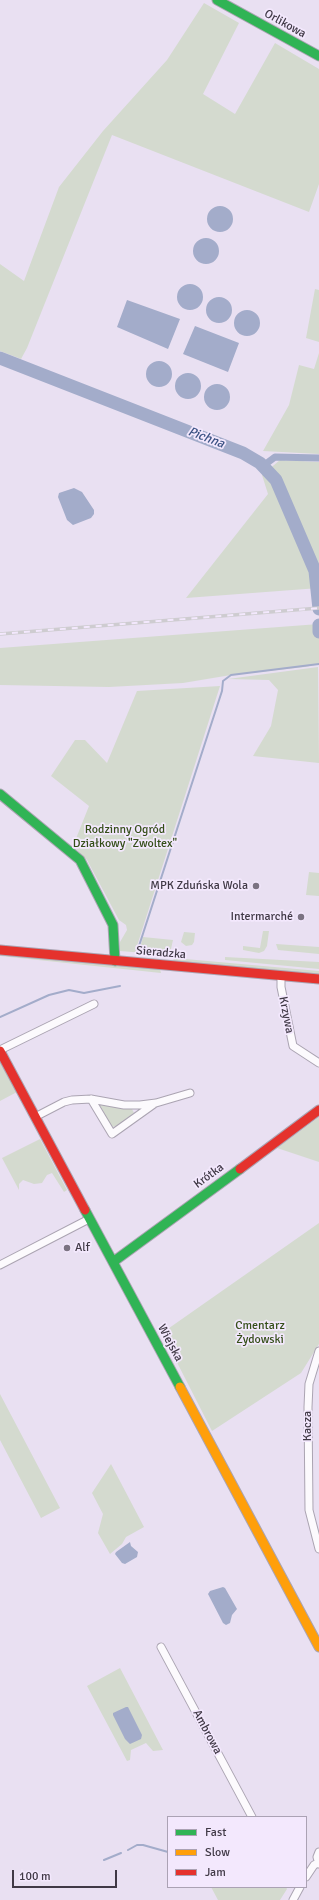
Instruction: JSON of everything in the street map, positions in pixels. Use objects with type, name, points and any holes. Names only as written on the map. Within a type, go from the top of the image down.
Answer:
[{"type":"street","name":"Orlikowa","points":[[218,0],[319,56]]},
{"type":"street","points":[[0,794],[80,860],[113,925],[115,938],[115,960]]},
{"type":"street","name":"Sieradzka","points":[[0,950],[319,979]]},
{"type":"street","name":"Krzywa","points":[[281,976],[281,987],[293,1046],[319,1063]]},
{"type":"street","points":[[0,1050],[94,1004]]},
{"type":"street","name":"Wiejska","points":[[0,1050],[319,1647]]},
{"type":"street","points":[[35,1117],[64,1102],[91,1099],[124,1105],[156,1103],[190,1093]]},
{"type":"street","points":[[91,1099],[112,1134],[156,1103]]},
{"type":"street","name":"Krótka","points":[[113,1262],[319,1110]]},
{"type":"street","points":[[0,1265],[89,1219]]},
{"type":"street","name":"Kacza","points":[[319,1351],[309,1384],[308,1407],[309,1510],[319,1549]]},
{"type":"street","name":"Ambrowa","points":[[161,1647],[251,1816]]},
{"type":"street","points":[[307,1876],[314,1866],[319,1864],[317,1857],[319,1852]]},
{"type":"street","points":[[293,1900],[297,1888]]},
{"type":"green space","points":[[204,3],[239,23],[203,94],[235,114],[275,43],[319,69],[319,184],[309,212],[112,135],[27,348],[21,359],[0,351],[0,264],[24,281],[59,187],[103,131],[167,60]]},
{"type":"green space","points":[[315,289],[319,290],[319,342],[306,338]]},
{"type":"green space","points":[[319,353],[319,454],[263,451],[289,405],[299,365],[314,369]]},
{"type":"green space","points":[[280,460],[319,462],[319,588],[186,598],[268,494],[262,475]]},
{"type":"green space","points":[[319,624],[319,664],[305,667],[231,675],[183,683],[109,687],[0,685],[0,648]]},
{"type":"green space","points":[[318,667],[319,763],[253,756],[271,726],[278,690],[269,680],[228,679]]},
{"type":"green space","name":"Rodzinny Ogród Działkowy \"Zwoltex\"","points":[[220,686],[136,949],[139,951],[143,937],[173,940],[171,949],[169,951],[145,953],[120,951],[120,942],[127,930],[126,925],[119,920],[87,860],[73,846],[89,806],[51,776],[75,740],[85,740],[107,763],[137,691]]},
{"type":"green space","points":[[309,872],[319,873],[319,896],[306,895]]},
{"type":"green space","points":[[263,931],[269,931],[267,946],[264,951],[259,953],[243,950],[243,946],[260,948]]},
{"type":"green space","points":[[184,932],[195,933],[194,942],[192,945],[186,946],[181,942]]},
{"type":"green space","points":[[276,944],[319,947],[319,954],[278,950]]},
{"type":"green space","points":[[0,954],[160,969],[161,973],[0,956]]},
{"type":"green space","points":[[225,957],[319,962],[319,969],[225,960]]},
{"type":"green space","points":[[174,958],[319,971],[319,975],[173,962]]},
{"type":"green space","points":[[0,1061],[17,1092],[0,1101]]},
{"type":"green space","points":[[99,1104],[132,1109],[134,1113],[117,1126],[112,1127]]},
{"type":"green space","points":[[319,1117],[319,1162],[277,1148]]},
{"type":"green space","points":[[40,1139],[67,1190],[64,1192],[52,1173],[47,1175],[42,1183],[34,1184],[23,1180],[19,1184],[19,1190],[2,1158]]},
{"type":"green space","name":"Cmentarz Żydowski","points":[[319,1223],[319,1344],[301,1373],[212,1431],[162,1333]]},
{"type":"green space","points":[[0,1394],[60,1508],[41,1518],[0,1440]]},
{"type":"green space","points":[[111,1464],[144,1527],[126,1537],[122,1544],[110,1554],[98,1533],[103,1514],[92,1493]]},
{"type":"green space","points":[[120,1668],[163,1750],[153,1751],[146,1743],[131,1750],[130,1760],[127,1761],[87,1686]]},
{"type":"green space","points":[[212,1888],[287,1889],[280,1900],[218,1900]]},
{"type":"water","points":[[220,206],[229,210],[233,219],[229,228],[220,232],[211,228],[207,219],[211,210]]},
{"type":"water","points":[[206,238],[215,242],[219,251],[215,260],[206,264],[197,260],[193,251],[197,242]]},
{"type":"water","points":[[190,284],[199,288],[203,297],[199,306],[190,310],[181,306],[177,297],[181,288]]},
{"type":"water","points":[[219,297],[228,301],[232,310],[228,319],[219,323],[210,319],[206,310],[210,301]]},
{"type":"water","points":[[127,300],[180,319],[168,349],[117,327]]},
{"type":"water","points":[[247,310],[256,314],[260,323],[256,332],[247,336],[238,332],[234,323],[238,314]]},
{"type":"water","points":[[195,326],[239,343],[228,372],[183,354]]},
{"type":"water","points":[[159,361],[168,365],[172,374],[168,383],[159,387],[150,383],[146,374],[150,365]]},
{"type":"water","points":[[188,373],[197,377],[201,386],[197,395],[188,399],[179,395],[175,386],[179,377]]},
{"type":"water","points":[[217,384],[226,388],[230,397],[226,406],[217,410],[208,406],[204,397],[208,388]]},
{"type":"water","points":[[74,488],[82,492],[94,510],[94,514],[91,518],[73,525],[67,520],[58,497],[59,493]]},
{"type":"water","points":[[130,1542],[131,1546],[138,1552],[137,1557],[125,1564],[122,1563],[115,1554]]},
{"type":"water","points":[[223,1587],[237,1609],[232,1615],[230,1623],[226,1625],[223,1623],[208,1594],[210,1591]]},
{"type":"water","points":[[128,1707],[142,1735],[141,1739],[130,1744],[125,1739],[113,1715],[113,1713]]},
{"type":"waterway","name":"Pichna","points":[[0,358],[243,453],[260,463],[276,480],[315,571],[319,609]]},
{"type":"waterway","points":[[263,466],[275,457],[319,458]]},
{"type":"waterway","name":"Pichna","points":[[319,625],[319,632]]},
{"type":"waterway","points":[[138,949],[222,691],[223,681],[231,675],[319,664]]},
{"type":"waterway","points":[[0,1017],[49,995],[69,990],[84,993],[120,986]]},
{"type":"waterway","points":[[128,1850],[137,1845],[143,1845],[167,1852]]},
{"type":"waterway","points":[[104,1860],[121,1853]]},
{"type":"railway","points":[[0,634],[319,608]]},
{"type":"traffic: fast","points":[[217,0],[319,56]]},
{"type":"traffic: fast","points":[[0,794],[80,860],[113,925],[115,961]]},
{"type":"traffic: fast","points":[[113,1262],[240,1169]]},
{"type":"traffic: fast","points":[[85,1210],[180,1387]]},
{"type":"traffic: slow","points":[[180,1387],[319,1647]]},
{"type":"traffic: jam","points":[[0,950],[319,979]]},
{"type":"traffic: jam","points":[[0,1051],[85,1210]]},
{"type":"traffic: jam","points":[[240,1169],[319,1110]]},
{"type":"place","name":"MPK Zduńska Wola","points":[[256,886]]},
{"type":"place","name":"Intermarché","points":[[301,917]]},
{"type":"place","name":"Alf","points":[[67,1248]]}]
